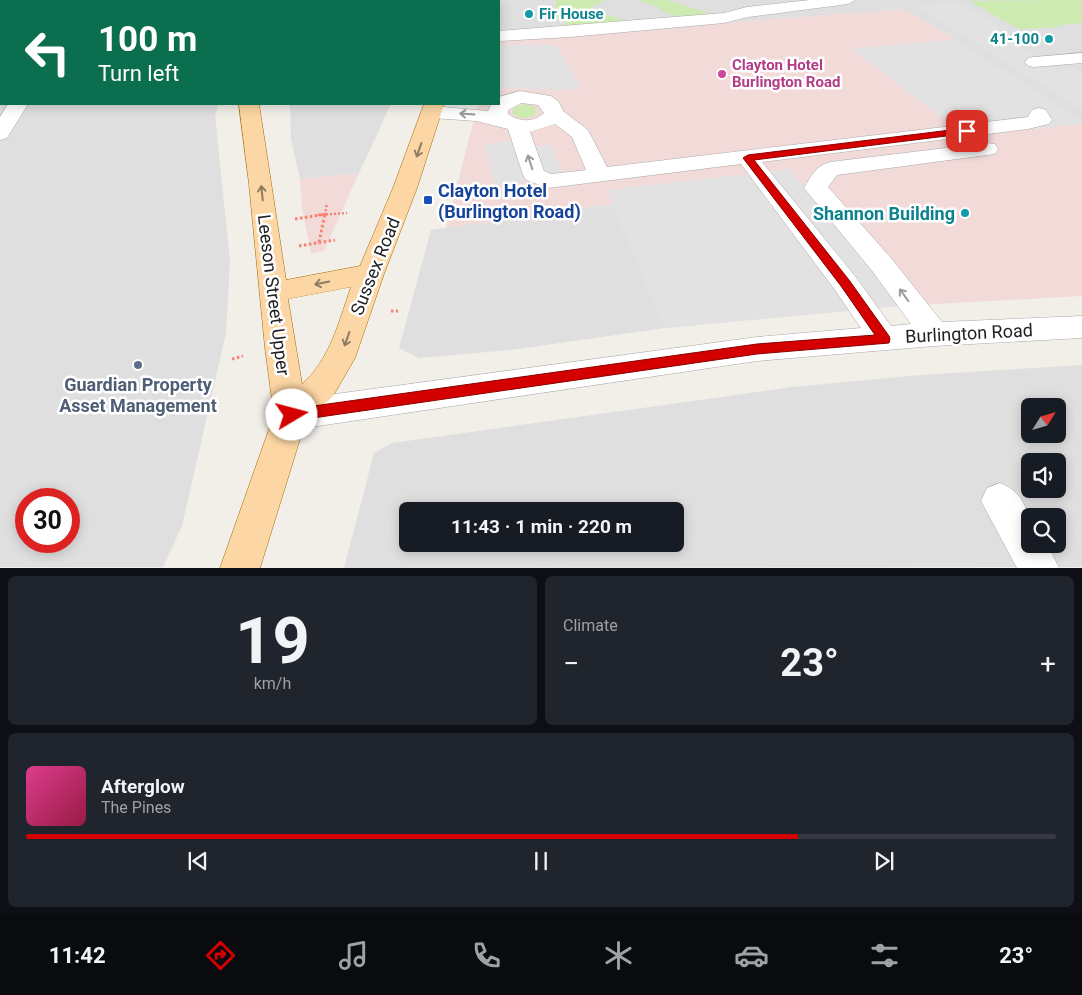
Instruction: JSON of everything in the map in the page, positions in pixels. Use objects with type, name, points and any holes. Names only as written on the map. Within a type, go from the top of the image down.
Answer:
[{"type":"main road","name":"Leeson Street Upper","points":[[240,568],[292,415],[280,348],[249,105]]},
{"type":"main road","name":"Sussex Road","points":[[292,415],[322,386],[340,358],[370,274],[396,212],[433,108]]},
{"type":"main road","points":[[273,292],[370,274]]},
{"type":"street","points":[[723,4],[747,8],[848,0]]},
{"type":"street","points":[[500,36],[538,27],[666,23],[724,18],[747,8]]},
{"type":"street","points":[[634,11],[666,23]]},
{"type":"street","points":[[1034,62],[1082,58]]},
{"type":"street","points":[[505,113],[520,97],[536,98],[549,103],[562,119],[568,136],[592,176]]},
{"type":"street","points":[[0,134],[17,105]]},
{"type":"street","points":[[433,108],[476,115],[505,113],[536,125],[562,119]]},
{"type":"street","points":[[505,113],[534,175],[548,181],[1028,124],[1042,120],[1039,114]]},
{"type":"street","points":[[934,334],[882,264],[816,188],[823,175],[830,169],[987,149]]},
{"type":"street","points":[[748,158],[827,259],[884,339]]},
{"type":"street","name":"Burlington Road","points":[[292,415],[757,349],[934,334],[1082,328]]},
{"type":"street","points":[[1000,501],[1039,568]]},
{"type":"path","points":[[319,242],[327,203]]},
{"type":"path","points":[[292,219],[324,214],[347,213]]},
{"type":"path","points":[[298,246],[335,240]]},
{"type":"path","points":[[391,311],[398,311]]},
{"type":"path","points":[[232,359],[243,356]]},
{"type":"shaded area","points":[[500,0],[1082,0],[1082,122],[955,39],[903,9],[500,41]]},
{"type":"shaded area","points":[[959,2],[1004,29],[993,30],[1058,70],[1073,68],[1082,73],[1082,110],[916,6]]},
{"type":"shaded area","points":[[903,9],[955,39],[1082,122],[1082,296],[900,306],[665,328],[613,204],[446,228],[478,105],[500,105],[500,41]]},
{"type":"shaded area","points":[[955,39],[1082,122],[1082,124],[965,136],[852,49]]},
{"type":"shaded area","points":[[500,44],[556,45],[581,88],[562,90],[500,88]]},
{"type":"shaded area","points":[[0,105],[219,105],[215,115],[230,261],[226,333],[182,526],[163,567],[0,567]]},
{"type":"shaded area","points":[[290,105],[391,105],[359,173],[300,179],[291,139]]},
{"type":"shaded area","points":[[530,139],[533,147],[551,145],[564,177],[495,185],[484,144]]},
{"type":"shaded area","points":[[789,169],[900,306],[665,328],[607,190]]},
{"type":"shaded area","points":[[359,173],[324,251],[311,254],[302,208],[300,179]]},
{"type":"shaded area","points":[[613,204],[665,328],[511,350],[419,358],[399,348],[431,230]]},
{"type":"shaded area","points":[[1082,365],[1082,567],[344,568],[374,453],[392,443],[792,387],[920,375]]},
{"type":"green space","points":[[556,0],[606,0],[589,8],[627,22],[565,29],[565,18],[555,18]]},
{"type":"green space","points":[[638,0],[667,0],[713,15],[683,18]]},
{"type":"green space","points":[[1082,0],[1082,23],[1058,25],[1061,27],[1019,29],[969,1]]},
{"type":"green space","points":[[525,104],[535,107],[537,113],[531,117],[524,118],[512,113],[514,107]]},
{"type":"place","name":"Fir House","points":[[529,14]]},
{"type":"place","name":"41-100","points":[[1049,39]]},
{"type":"place","name":"Clayton Hotel Burlington Road","points":[[722,74]]},
{"type":"place","name":"Clayton Hotel (Burlington Road)","points":[[428,200]]},
{"type":"place","name":"Shannon Building","points":[[965,213]]},
{"type":"place","name":"Guardian Property Asset Management","points":[[138,365]]},
{"type":"route","points":[[292,415],[757,349],[884,339],[845,283],[748,158],[967,131]]}]
